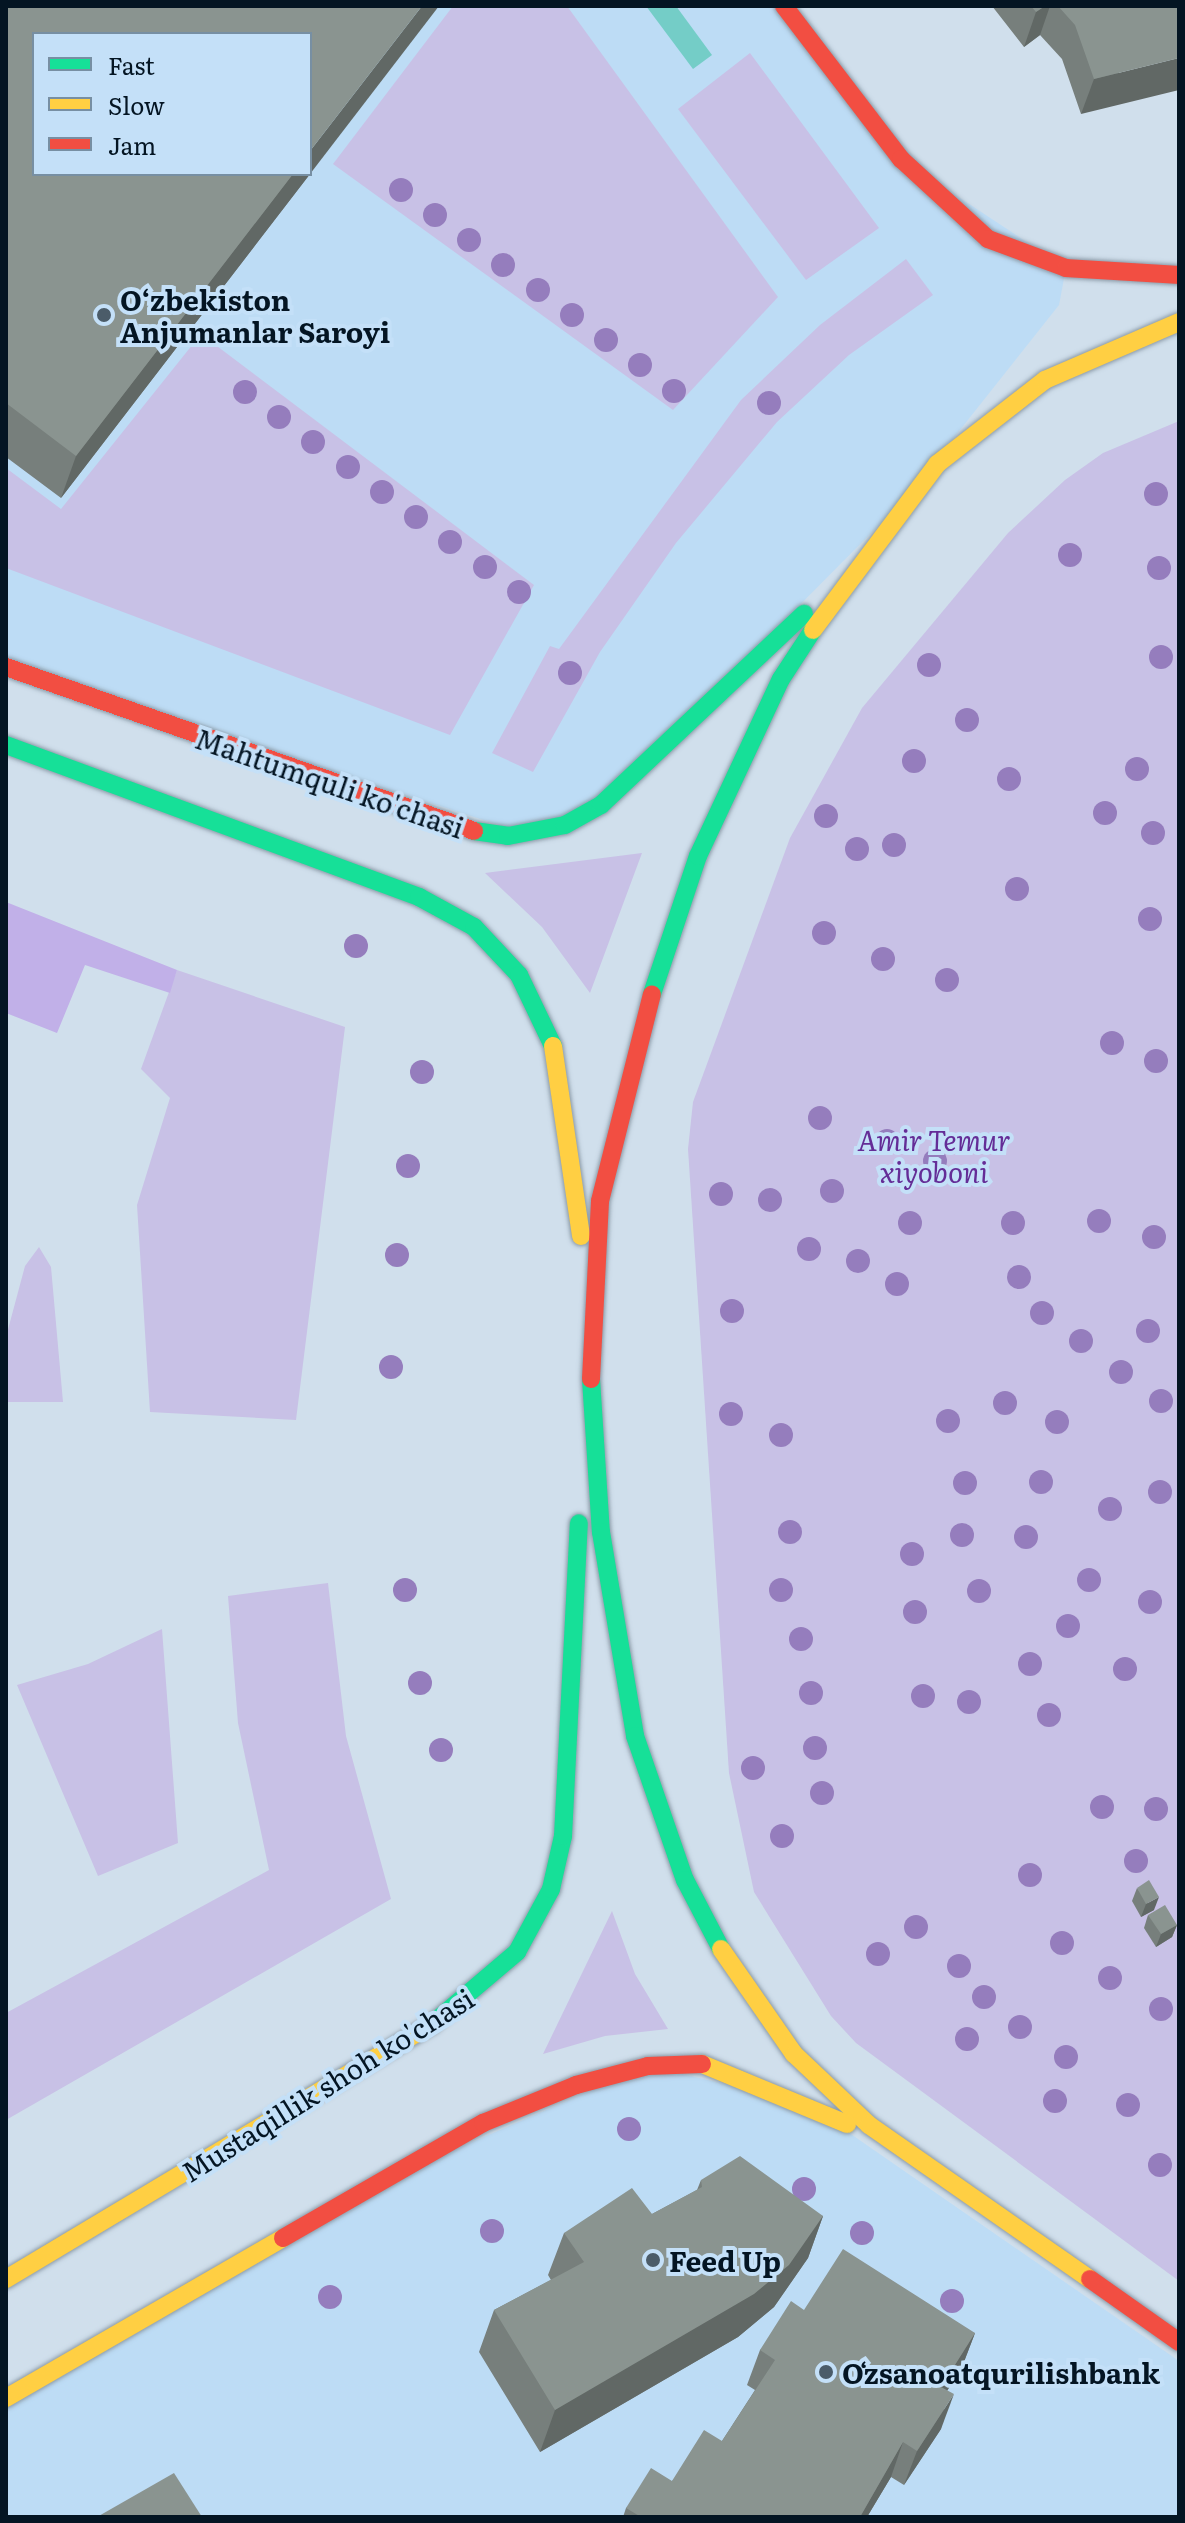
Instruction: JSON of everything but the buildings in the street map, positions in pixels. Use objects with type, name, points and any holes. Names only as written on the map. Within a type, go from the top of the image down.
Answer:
[{"type":"main road","points":[[784,6],[901,159],[988,239],[1066,268],[1179,275]]},
{"type":"main road","points":[[1179,322],[1045,380],[937,464],[852,568],[781,679],[698,856],[617,1111],[589,1294],[588,1341],[595,1480],[624,1688],[685,1880],[761,2015],[830,2091],[909,2158],[1179,2342]]},
{"type":"main road","name":"Mahtumquli ko'chasi","points":[[6,667],[448,827],[527,834],[601,805],[852,568]]},
{"type":"main road","points":[[6,745],[419,897],[499,950],[534,997],[552,1040],[589,1294]]},
{"type":"main road","name":"Mustaqillik shoh ko'chasi","points":[[6,2279],[460,2006],[527,1937],[551,1889],[565,1819],[588,1341]]},
{"type":"main road","points":[[6,2398],[483,2123],[609,2075],[682,2063],[726,2068],[909,2158]]},
{"type":"main road","points":[[1056,2258],[1179,2361]]},
{"type":"shaded area","points":[[6,6],[784,6],[901,159],[1066,268],[1059,305],[906,498],[601,805],[527,834],[6,667]]},
{"type":"shaded area","points":[[646,6],[676,6],[712,55],[693,69]]},
{"type":"shaded area","points":[[6,902],[177,970],[170,993],[85,965],[57,1033],[6,1013]]},
{"type":"shaded area","points":[[648,2066],[806,2103],[1179,2361],[1179,2517],[6,2517],[6,2398],[359,2191]]},
{"type":"green space","points":[[453,6],[567,6],[778,297],[673,410],[333,164]]},
{"type":"green space","points":[[750,53],[879,228],[806,280],[678,109]]},
{"type":"green space","points":[[906,259],[933,295],[849,355],[777,422],[676,543],[600,652],[533,772],[492,753],[550,646],[559,649],[741,400],[820,325]]},
{"type":"green space","points":[[201,334],[534,585],[450,735],[6,568],[6,468],[61,509]]},
{"type":"green space","name":"Amir Temur xiyoboni","points":[[1179,421],[1179,2281],[856,2043],[831,2016],[754,1892],[729,1773],[688,1149],[693,1102],[790,838],[862,708],[1008,533],[1065,480],[1103,453]]},
{"type":"green space","points":[[642,853],[590,993],[542,927],[485,873]]},
{"type":"green space","points":[[177,970],[345,1027],[296,1420],[150,1412],[137,1205],[170,1098],[141,1069]]},
{"type":"green space","points":[[39,1247],[51,1267],[63,1402],[6,1402],[6,1337],[25,1266]]},
{"type":"green space","points":[[328,1583],[346,1736],[391,1899],[6,2120],[6,2013],[269,1870],[238,1723],[228,1596]]},
{"type":"green space","points":[[162,1629],[178,1843],[98,1876],[17,1685],[88,1664]]},
{"type":"green space","points":[[612,1911],[635,1974],[668,2029],[605,2036],[543,2054]]},
{"type":"traffic: fast","points":[[474,831],[508,836],[565,825],[601,805],[804,614]]},
{"type":"traffic: fast","points":[[652,994],[698,856],[781,679],[813,630]]},
{"type":"traffic: fast","points":[[6,745],[419,897],[474,927],[519,975],[553,1046]]},
{"type":"traffic: fast","points":[[591,1379],[601,1532],[635,1736],[685,1880],[721,1949]]},
{"type":"traffic: fast","points":[[431,2025],[517,1952],[551,1889],[563,1836],[579,1523]]},
{"type":"traffic: slow","points":[[813,630],[937,464],[1045,380],[1179,322]]},
{"type":"traffic: slow","points":[[553,1046],[581,1236]]},
{"type":"traffic: slow","points":[[721,1949],[794,2054],[869,2125],[1090,2279]]},
{"type":"traffic: slow","points":[[6,2279],[431,2025]]},
{"type":"traffic: slow","points":[[702,2064],[847,2124]]},
{"type":"traffic: slow","points":[[6,2398],[283,2238]]},
{"type":"traffic: jam","points":[[784,6],[901,159],[988,239],[1066,268],[1179,275]]},
{"type":"traffic: jam","points":[[6,667],[474,831]]},
{"type":"traffic: jam","points":[[591,1379],[600,1201],[652,994]]},
{"type":"traffic: jam","points":[[283,2238],[483,2123],[576,2085],[648,2066],[702,2064]]},
{"type":"traffic: jam","points":[[1090,2279],[1179,2342]]},
{"type":"place","name":"O‘zbekiston Anjumanlar Saroyi","points":[[104,315]]},
{"type":"place","name":"Feed Up","points":[[653,2260]]},
{"type":"place","name":"Oʻzsanoatqurilishbank","points":[[826,2372]]}]
